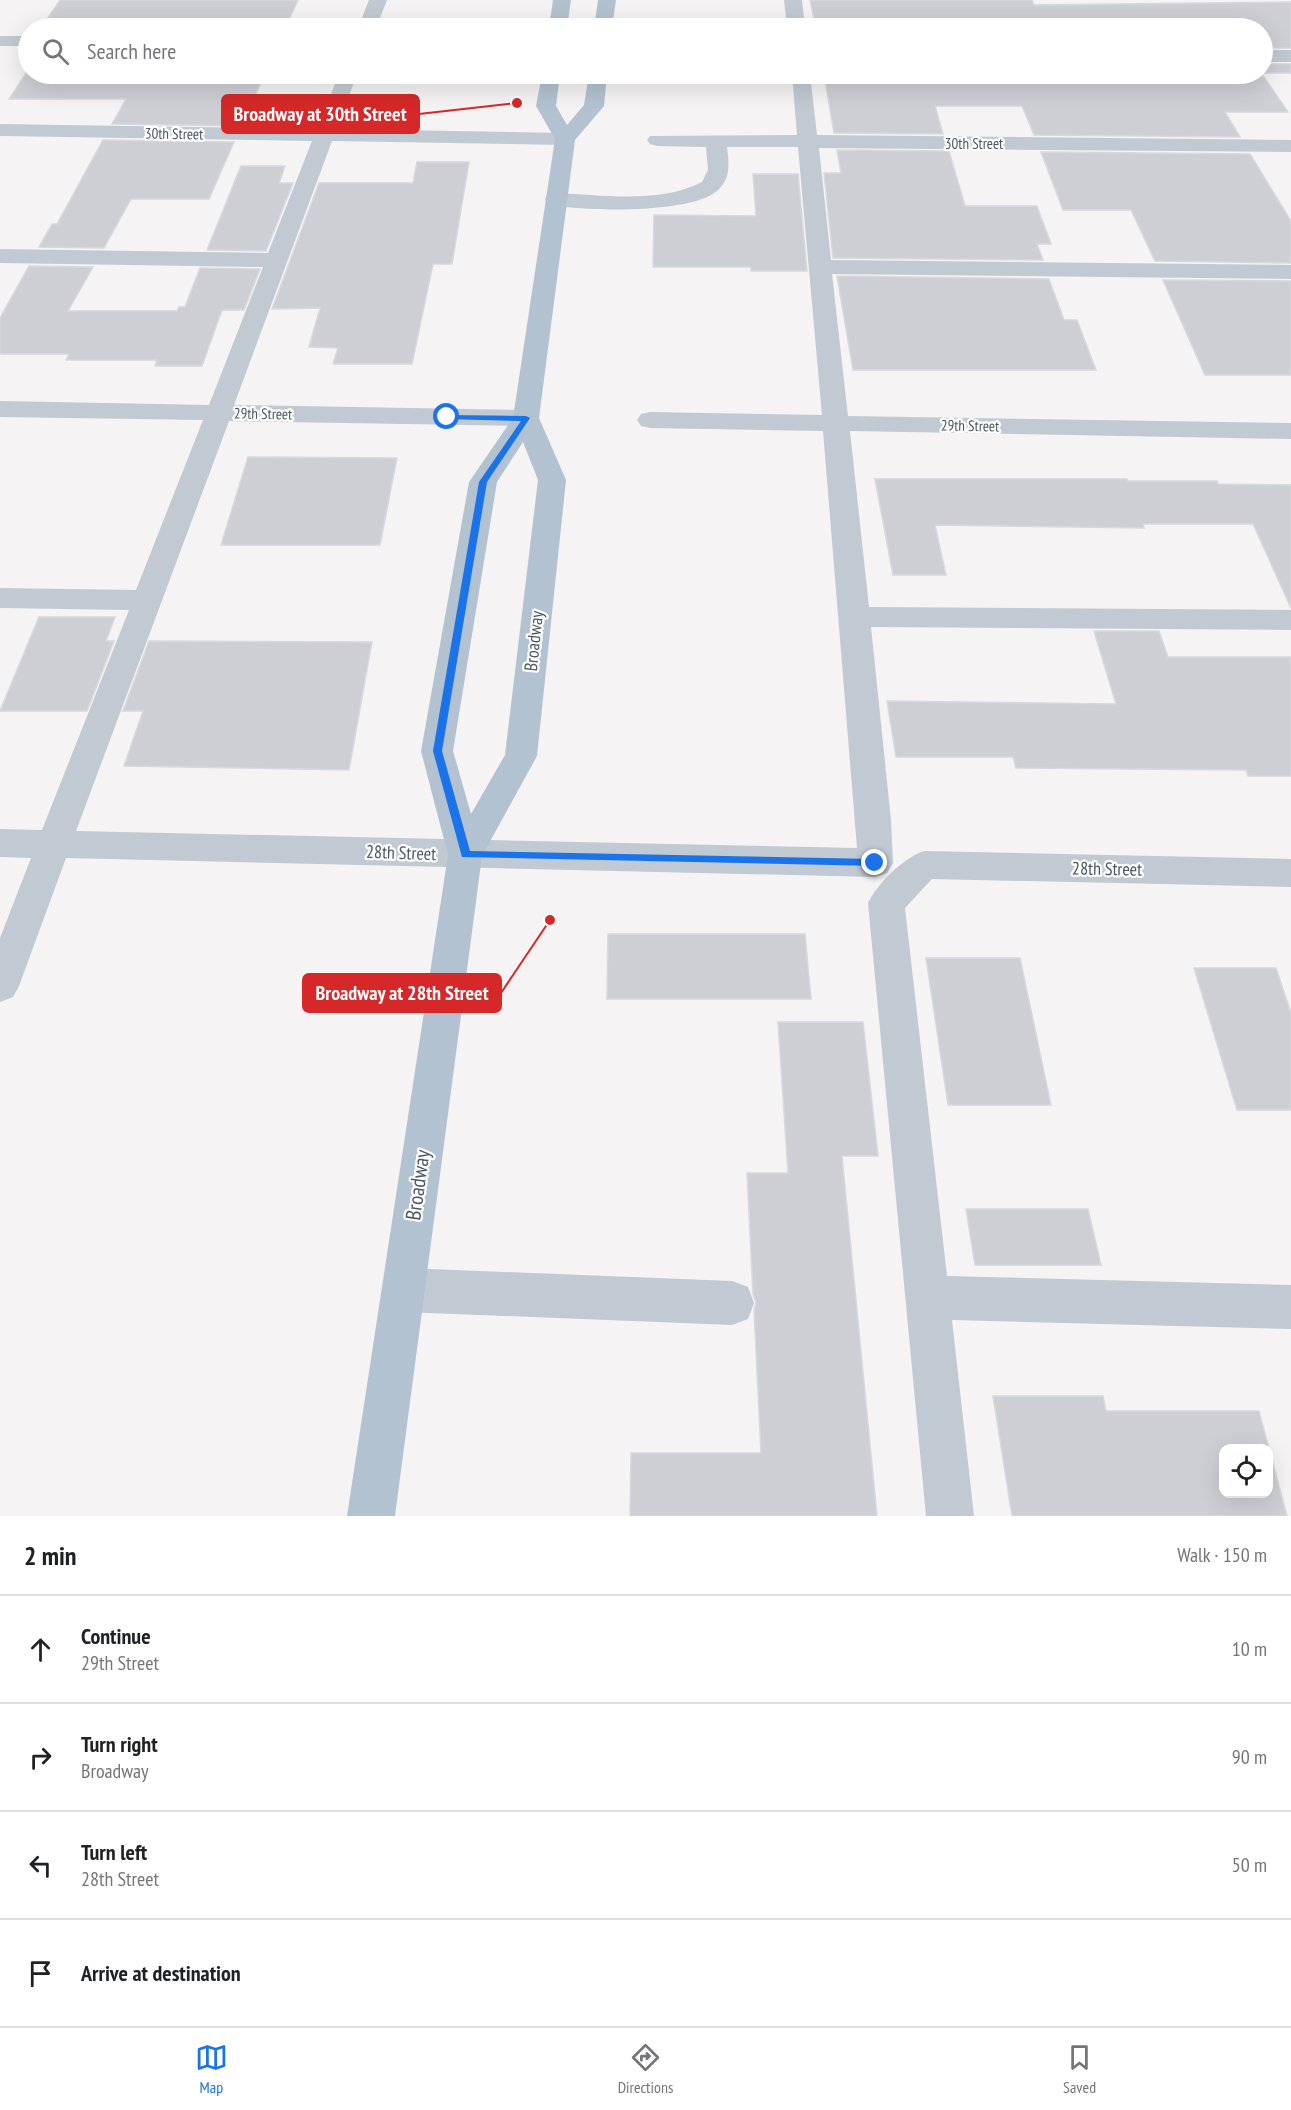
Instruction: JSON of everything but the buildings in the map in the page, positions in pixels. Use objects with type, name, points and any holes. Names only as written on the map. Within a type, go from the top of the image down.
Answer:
[{"type":"main road","points":[[559,18],[562,0]]},
{"type":"main road","points":[[604,18],[607,0]]},
{"type":"main road","points":[[549,84],[546,106],[565,138],[594,106],[597,84]]},
{"type":"main road","name":"Broadway","points":[[465,855],[437,751],[483,482],[526,418],[565,138]]},
{"type":"main road","name":"Broadway","points":[[372,1516],[465,855],[521,756],[552,480],[526,418]]},
{"type":"street","points":[[371,18],[378,0]]},
{"type":"street","points":[[793,0],[795,18]]},
{"type":"street","points":[[0,41],[18,41]]},
{"type":"street","points":[[1273,56],[1291,56]]},
{"type":"street","points":[[0,986],[344,84]]},
{"type":"street","points":[[802,84],[855,617],[1291,620]]},
{"type":"street","name":"30th Street","points":[[0,130],[323,137],[565,138]]},
{"type":"street","name":"30th Street","points":[[657,140],[1291,146]]},
{"type":"street","points":[[556,199],[666,201],[692,197],[711,185],[718,174],[717,141]]},
{"type":"street","points":[[0,256],[277,260]]},
{"type":"street","points":[[821,267],[1291,272]]},
{"type":"street","name":"29th Street","points":[[0,409],[526,418]]},
{"type":"street","name":"29th Street","points":[[650,420],[1291,431]]},
{"type":"street","points":[[0,598],[149,600]]},
{"type":"street","name":"28th Street","points":[[0,843],[875,863],[874,820],[855,617]]},
{"type":"street","name":"28th Street","points":[[927,1297],[886,903],[924,864],[1291,873]]},
{"type":"street","points":[[404,1290],[732,1303]]},
{"type":"street","points":[[950,1516],[927,1297],[1291,1307]]},
{"type":"place","name":"Broadway at 30th Street","points":[[517,103]]},
{"type":"place","name":"Broadway at 28th Street","points":[[550,920]]},
{"type":"route","points":[[447,417],[526,418],[483,482],[437,751],[465,855],[875,863]]}]
